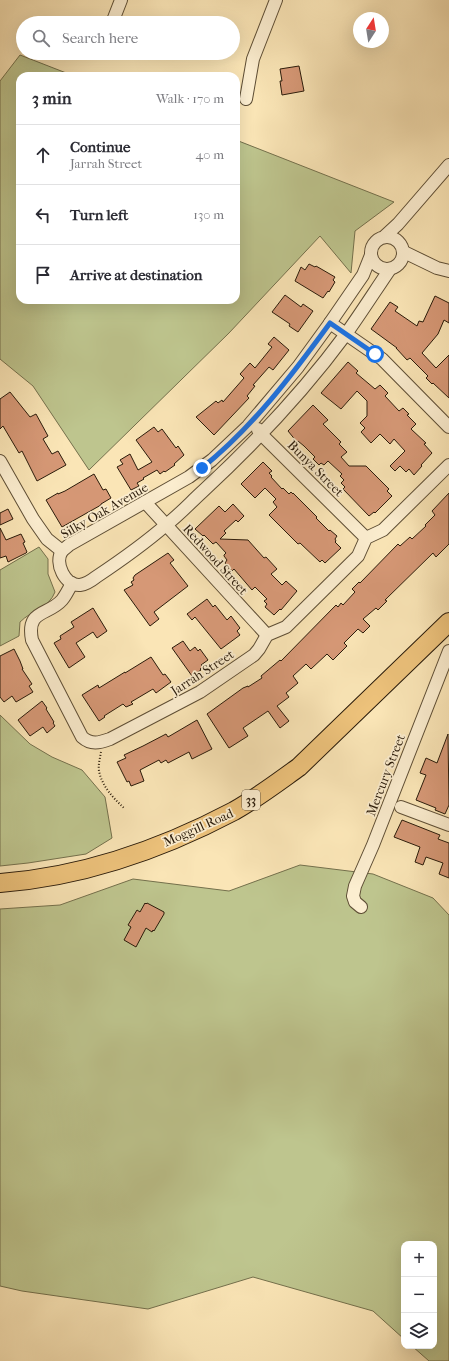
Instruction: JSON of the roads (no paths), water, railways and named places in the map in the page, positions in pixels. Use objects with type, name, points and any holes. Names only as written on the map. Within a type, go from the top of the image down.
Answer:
[{"type":"main road","name":"Moggill Road","points":[[0,883],[28,881],[65,874],[103,864],[170,840],[234,810],[274,785],[299,767],[448,627]]},
{"type":"street","points":[[115,16],[121,0]]},
{"type":"street","points":[[246,99],[253,59],[276,0]]},
{"type":"street","name":"Silky Oak Avenue","points":[[415,204],[404,230],[402,248],[403,257],[346,334],[311,378],[261,434],[222,474],[166,525],[88,583],[79,585],[72,583],[60,568],[59,559],[62,551],[69,545],[202,468],[248,426],[298,366],[363,276],[371,250],[376,241],[385,236],[449,165]]},
{"type":"street","points":[[385,236],[394,238],[402,248],[437,268]]},
{"type":"street","points":[[370,254],[375,264],[385,269],[395,267],[437,268],[449,271]]},
{"type":"street","points":[[330,323],[382,359],[449,427]]},
{"type":"street","points":[[260,412],[258,430],[261,434]]},
{"type":"street","name":"Bunya Street","points":[[261,434],[366,538]]},
{"type":"street","points":[[0,461],[33,519],[47,539],[62,551]]},
{"type":"street","points":[[267,635],[286,627],[358,556],[366,538],[383,530],[449,465]]},
{"type":"street","name":"Redwood Street","points":[[145,502],[267,635]]},
{"type":"street","name":"Jarrah Street","points":[[72,583],[62,600],[34,618],[31,624],[30,632],[32,640],[82,737],[87,742],[101,743],[200,692],[254,655],[267,635]]},
{"type":"street","name":"Mercury Street","points":[[361,907],[355,902],[353,896],[355,886],[373,846],[449,651]]},
{"type":"street","points":[[401,807],[449,825]]}]
